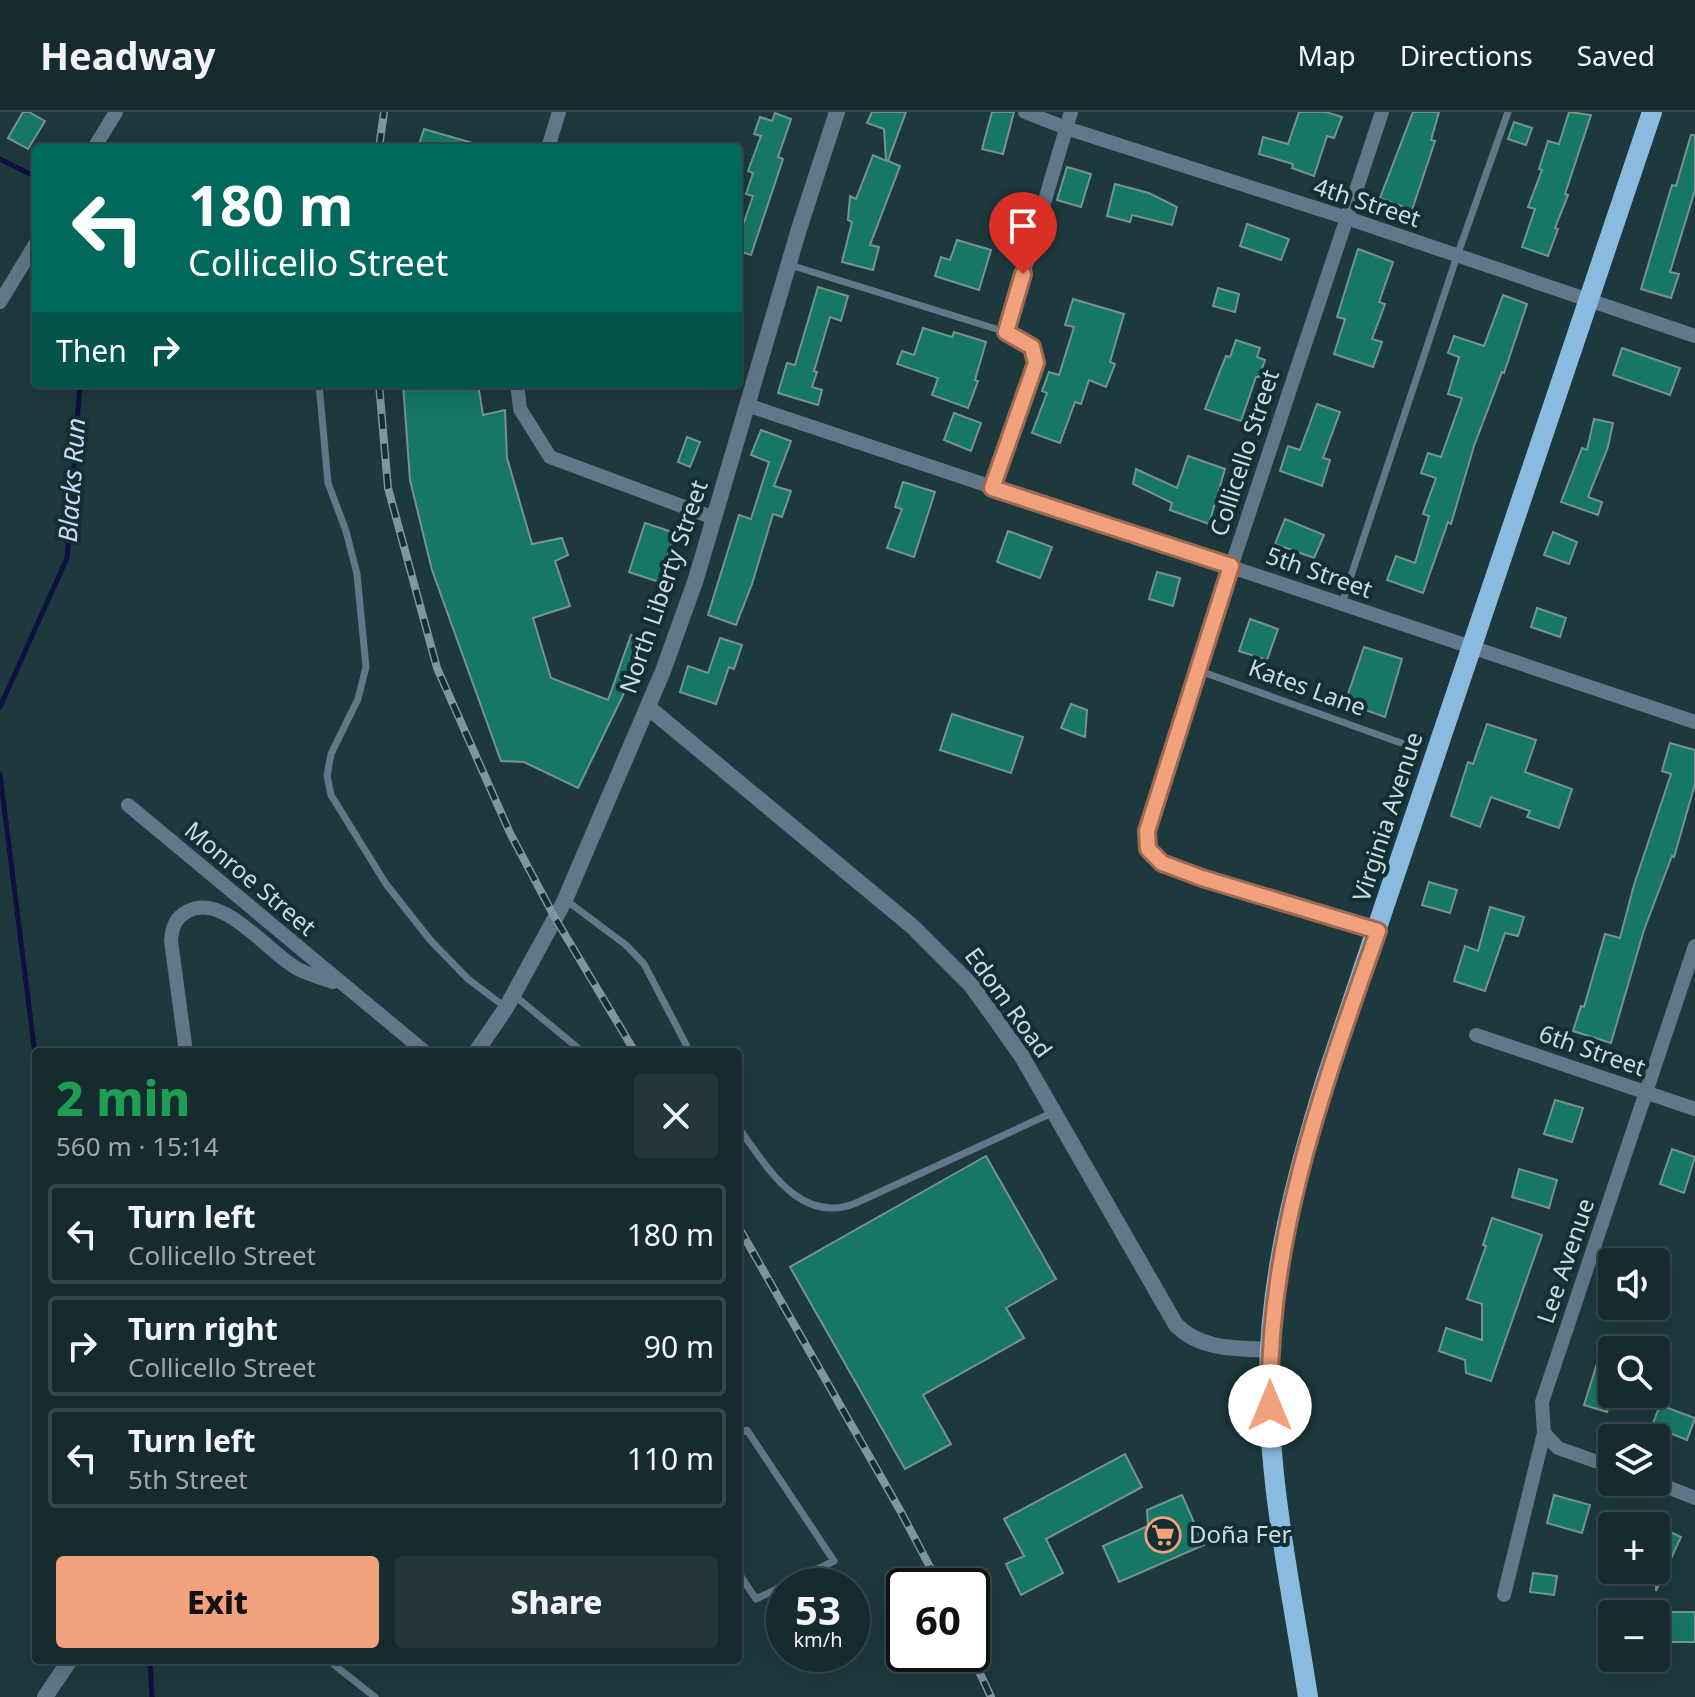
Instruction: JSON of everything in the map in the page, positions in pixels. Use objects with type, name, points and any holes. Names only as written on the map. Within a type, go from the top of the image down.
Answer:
[{"type":"main road","name":"Virginia Avenue","points":[[1308,1697],[1275,1474],[1270,1406],[1270,1350],[1280,1255],[1297,1178],[1326,1079],[1652,112]]},
{"type":"street","points":[[96,144],[116,112]]},
{"type":"street","points":[[549,144],[559,112]]},
{"type":"street","name":"North Liberty Street","points":[[479,1048],[510,1002],[565,899],[649,708],[696,579],[788,264],[837,112]]},
{"type":"street","name":"4th Street","points":[[1025,112],[1695,336]]},
{"type":"street","points":[[992,488],[1036,359],[1028,343],[1006,332],[1071,112]]},
{"type":"street","name":"Collicello Street","points":[[1378,931],[1162,863],[1148,849],[1147,831],[1197,670],[1382,112]]},
{"type":"street","points":[[0,302],[32,250]]},
{"type":"street","points":[[517,388],[520,409],[550,457],[714,518]]},
{"type":"street","name":"5th Street","points":[[747,405],[1695,722]]},
{"type":"street","name":"Edom Road","points":[[649,708],[728,771],[943,955],[971,985],[1004,1028],[1176,1325],[1192,1338],[1208,1345],[1270,1350]]},
{"type":"street","name":"Monroe Street","points":[[128,805],[420,1048]]},
{"type":"street","name":"Monroe Street","points":[[185,1048],[171,941],[173,925],[191,909],[219,910],[297,968],[344,987]]},
{"type":"street","name":"Lee Avenue","points":[[1504,1595],[1544,1433],[1542,1402],[1695,946]]},
{"type":"street","name":"6th Street","points":[[1476,1035],[1695,1109]]},
{"type":"street","points":[[1544,1433],[1558,1448],[1598,1462]]},
{"type":"street","points":[[1670,1488],[1695,1498]]},
{"type":"street","points":[[45,1697],[67,1664]]},
{"type":"lane","points":[[1342,603],[1508,112]]},
{"type":"lane","points":[[788,264],[1006,332]]},
{"type":"lane","points":[[319,388],[326,474],[357,574],[366,667],[358,699],[331,754],[327,776],[331,795],[386,884],[425,934],[468,979],[510,1002],[578,1048]]},
{"type":"lane","name":"Kates Lane","points":[[1197,670],[1404,744]]},
{"type":"lane","points":[[565,899],[626,945],[644,964],[688,1048]]},
{"type":"lane","points":[[742,1133],[791,1194],[811,1205],[834,1208],[856,1203],[1054,1112]]},
{"type":"lane","points":[[742,1432],[747,1430],[834,1561],[756,1599],[742,1578]]},
{"type":"lane","points":[[333,1664],[375,1697]]},
{"type":"building","points":[[23,112],[45,121],[28,149],[8,138]]},
{"type":"building","points":[[872,112],[906,112],[888,161],[900,166],[870,245],[879,247],[873,270],[842,262],[852,222],[848,220],[850,196],[856,199],[873,155],[886,161],[884,129],[867,123]]},
{"type":"building","points":[[992,112],[1014,112],[1003,154],[982,149]]},
{"type":"building","points":[[1299,112],[1326,112],[1342,117],[1334,138],[1327,136],[1314,176],[1292,168],[1293,164],[1259,154],[1263,137],[1288,144]]},
{"type":"building","points":[[1413,112],[1439,112],[1431,140],[1435,141],[1412,210],[1380,198]]},
{"type":"building","points":[[1569,112],[1591,115],[1548,256],[1522,247],[1535,209],[1528,207],[1542,170],[1539,169],[1548,141],[1559,144]]},
{"type":"building","points":[[775,113],[791,119],[778,157],[783,159],[751,255],[742,252],[742,228],[753,196],[746,194],[753,173],[748,171],[761,136],[754,134],[760,117],[772,121]]},
{"type":"building","points":[[1514,122],[1532,128],[1526,145],[1508,139]]},
{"type":"building","points":[[424,129],[476,144],[419,144]]},
{"type":"building","points":[[1691,135],[1695,135],[1695,190],[1670,272],[1679,274],[1671,298],[1641,289],[1672,185],[1676,186]]},
{"type":"building","points":[[1067,167],[1091,174],[1081,207],[1057,200]]},
{"type":"building","points":[[1115,184],[1149,193],[1177,207],[1172,225],[1132,215],[1130,222],[1107,216]]},
{"type":"building","points":[[1247,224],[1289,239],[1281,260],[1240,246]]},
{"type":"building","points":[[957,240],[991,250],[979,290],[935,276],[941,257],[950,260]]},
{"type":"building","points":[[1358,249],[1393,262],[1379,302],[1385,304],[1372,339],[1382,342],[1373,367],[1334,354],[1345,319],[1337,317]]},
{"type":"building","points":[[818,287],[848,296],[841,321],[830,317],[814,371],[817,372],[812,387],[822,390],[818,405],[778,393],[787,363],[795,365]]},
{"type":"building","points":[[1218,288],[1239,294],[1235,312],[1213,306]]},
{"type":"building","points":[[1503,295],[1527,304],[1504,373],[1474,446],[1451,524],[1448,522],[1423,593],[1387,580],[1396,556],[1415,563],[1429,516],[1423,514],[1436,478],[1421,473],[1428,453],[1441,457],[1462,398],[1448,394],[1459,357],[1448,353],[1454,336],[1484,346]]},
{"type":"building","points":[[1073,299],[1124,314],[1110,362],[1115,364],[1106,387],[1089,380],[1081,404],[1075,402],[1060,443],[1032,433],[1047,393],[1042,391],[1049,372],[1059,375],[1074,327],[1065,325]]},
{"type":"building","points":[[923,328],[952,337],[954,332],[986,342],[975,380],[978,381],[968,408],[932,395],[938,378],[897,364],[902,351],[914,355]]},
{"type":"building","points":[[1236,340],[1260,348],[1257,357],[1265,360],[1241,421],[1205,409],[1226,356],[1230,357]]},
{"type":"building","points":[[1622,348],[1680,368],[1670,395],[1613,375]]},
{"type":"building","points":[[403,388],[479,388],[483,415],[505,410],[507,458],[532,544],[562,538],[568,555],[555,561],[570,606],[533,618],[551,678],[608,700],[631,635],[649,641],[631,693],[625,691],[578,788],[524,762],[501,761],[432,570],[410,480]]},
{"type":"building","points":[[1317,404],[1340,412],[1323,458],[1330,460],[1322,486],[1280,471],[1288,446],[1300,450]]},
{"type":"building","points":[[954,413],[981,423],[971,451],[944,440]]},
{"type":"building","points":[[1594,419],[1613,423],[1608,447],[1588,497],[1602,502],[1598,515],[1561,502],[1582,448],[1587,450]]},
{"type":"building","points":[[761,430],[791,441],[774,486],[791,491],[782,517],[773,514],[736,625],[708,615],[739,515],[751,519],[769,462],[751,455]]},
{"type":"building","points":[[687,437],[700,442],[690,467],[678,462]]},
{"type":"building","points":[[1188,456],[1225,469],[1209,524],[1170,510],[1172,503],[1133,484],[1136,469],[1177,488]]},
{"type":"building","points":[[903,482],[935,492],[914,557],[887,548],[902,509],[895,507]]},
{"type":"building","points":[[1285,519],[1324,535],[1314,558],[1275,544]]},
{"type":"building","points":[[645,523],[675,533],[659,582],[629,572]]},
{"type":"building","points":[[1008,531],[1052,547],[1040,578],[997,562]]},
{"type":"building","points":[[1553,532],[1577,542],[1569,564],[1544,555]]},
{"type":"building","points":[[1157,572],[1180,578],[1173,606],[1149,599]]},
{"type":"building","points":[[1537,608],[1566,618],[1560,637],[1531,627]]},
{"type":"building","points":[[1250,619],[1278,629],[1267,660],[1239,651]]},
{"type":"building","points":[[720,638],[742,645],[734,669],[729,667],[716,704],[680,692],[688,666],[708,673]]},
{"type":"building","points":[[1364,647],[1402,659],[1385,717],[1345,703]]},
{"type":"building","points":[[1071,704],[1087,710],[1085,737],[1061,728]]},
{"type":"building","points":[[952,714],[1023,737],[1011,773],[940,750]]},
{"type":"building","points":[[1487,724],[1536,740],[1525,772],[1572,789],[1559,828],[1527,817],[1530,811],[1491,797],[1480,827],[1451,816],[1468,762],[1473,764]]},
{"type":"building","points":[[1670,743],[1695,750],[1695,784],[1674,857],[1644,930],[1611,1043],[1573,1031],[1581,1006],[1584,1007],[1605,934],[1620,938],[1671,774],[1662,771]]},
{"type":"building","points":[[1429,882],[1457,890],[1450,913],[1422,905]]},
{"type":"building","points":[[1490,907],[1524,917],[1518,936],[1505,933],[1485,991],[1454,981],[1465,946],[1478,951]]},
{"type":"building","points":[[1555,1100],[1583,1108],[1572,1142],[1544,1134]]},
{"type":"building","points":[[1672,1149],[1695,1157],[1684,1193],[1660,1184]]},
{"type":"building","points":[[986,1156],[1056,1279],[1006,1308],[1024,1338],[923,1395],[951,1444],[905,1469],[790,1267]]},
{"type":"building","points":[[1519,1169],[1557,1180],[1549,1208],[1512,1197]]},
{"type":"building","points":[[1492,1218],[1542,1235],[1491,1381],[1466,1373],[1465,1360],[1439,1351],[1446,1328],[1482,1340],[1482,1304],[1467,1299],[1486,1246],[1483,1245]]},
{"type":"building","points":[[1598,1360],[1598,1408],[1608,1408],[1607,1412],[1584,1405]]},
{"type":"building","points":[[1659,1408],[1668,1408],[1695,1418],[1687,1440],[1670,1433],[1670,1424],[1653,1424]]},
{"type":"building","points":[[1125,1454],[1142,1487],[1046,1539],[1063,1573],[1021,1595],[1006,1564],[1024,1556],[1004,1519]]},
{"type":"building","name":"Doña Fer","points":[[1182,1495],[1204,1545],[1119,1582],[1103,1546],[1148,1526],[1147,1510]]},
{"type":"building","points":[[1554,1495],[1590,1505],[1582,1533],[1547,1523]]},
{"type":"building","points":[[1670,1532],[1681,1537],[1670,1561]]},
{"type":"building","points":[[1533,1573],[1557,1576],[1554,1595],[1530,1592]]},
{"type":"building","points":[[1670,1612],[1695,1612],[1695,1642],[1670,1642]]},
{"type":"waterway","name":"Blacks Run","points":[[0,159],[32,175]]},
{"type":"waterway","name":"Blacks Run","points":[[0,707],[67,558],[80,388]]},
{"type":"waterway","name":"Blacks Run","points":[[0,774],[34,1048]]},
{"type":"waterway","name":"Blacks Run","points":[[150,1664],[152,1697]]},
{"type":"railway","points":[[380,144],[384,112]]},
{"type":"railway","points":[[379,388],[388,488],[437,668],[510,833],[555,918],[633,1048]]},
{"type":"railway","points":[[742,1233],[931,1568]]},
{"type":"railway","points":[[979,1672],[991,1697]]},
{"type":"place","name":"Doña Fer","points":[[1163,1535]]},
{"type":"route","points":[[1023,274],[1006,332],[1032,347],[1036,363],[992,488],[1231,566],[1147,831],[1148,849],[1162,863],[1202,878],[1378,931],[1326,1079],[1289,1212],[1274,1299],[1269,1360],[1270,1406]]}]
